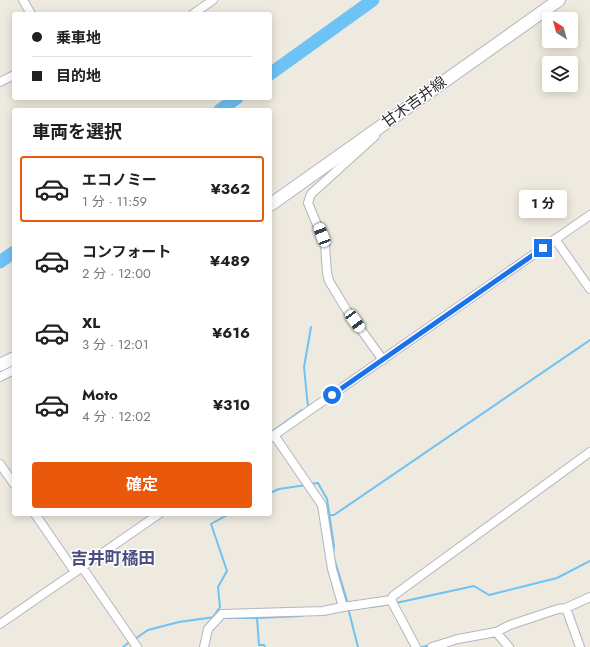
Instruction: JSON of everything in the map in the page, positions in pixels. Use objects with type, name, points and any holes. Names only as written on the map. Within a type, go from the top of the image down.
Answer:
[{"type":"main road","name":"甘木吉井線","points":[[272,204],[558,0]]},
{"type":"main road","points":[[0,365],[12,359]]},
{"type":"street","points":[[23,0],[30,12]]},
{"type":"street","points":[[196,12],[213,0]]},
{"type":"street","points":[[0,82],[12,76]]},
{"type":"street","points":[[382,125],[382,130],[311,194],[308,203],[325,244],[329,281],[346,309],[383,360]]},
{"type":"street","points":[[347,606],[332,569],[322,505],[272,437],[590,215]]},
{"type":"street","points":[[555,239],[590,289]]},
{"type":"street","points":[[0,377],[12,371]]},
{"type":"street","points":[[416,647],[392,603],[393,596],[590,452]]},
{"type":"street","points":[[0,464],[12,481]]},
{"type":"street","points":[[36,516],[75,572]]},
{"type":"street","points":[[0,624],[156,516]]},
{"type":"street","points":[[82,567],[134,643]]},
{"type":"street","points":[[432,647],[496,632],[510,625],[558,609],[566,608],[590,597]]},
{"type":"street","points":[[204,647],[208,629],[222,614],[323,611],[347,606],[392,603]]},
{"type":"street","points":[[566,608],[580,647]]},
{"type":"street","points":[[496,632],[509,647]]},
{"type":"waterway","points":[[272,73],[373,0]]},
{"type":"waterway","points":[[223,108],[234,100]]},
{"type":"waterway","points":[[0,262],[12,253]]},
{"type":"waterway","points":[[310,405],[308,407],[304,367],[311,327]]},
{"type":"waterway","points":[[330,515],[334,515],[590,340]]},
{"type":"waterway","points":[[272,432],[302,410]]},
{"type":"waterway","points":[[310,484],[318,483],[327,499],[334,546],[333,554]]},
{"type":"waterway","points":[[272,492],[279,489],[306,485]]},
{"type":"waterway","points":[[213,617],[220,607],[218,587],[227,571],[211,524],[225,516]]},
{"type":"waterway","points":[[334,558],[348,604]]},
{"type":"waterway","points":[[396,603],[474,586],[489,595],[557,578],[590,561]]},
{"type":"waterway","points":[[372,607],[391,604]]},
{"type":"waterway","points":[[348,608],[358,647]]},
{"type":"waterway","points":[[221,618],[302,616]]},
{"type":"waterway","points":[[135,639],[148,630],[179,622],[215,617]]},
{"type":"waterway","points":[[257,618],[259,645],[264,645],[265,647]]},
{"type":"waterway","points":[[123,647],[131,641]]},
{"type":"waterway","points":[[422,647],[430,645]]},
{"type":"district","name":"吉井町橘田","points":[[113,558]]},
{"type":"route","points":[[332,395],[543,248]]}]
